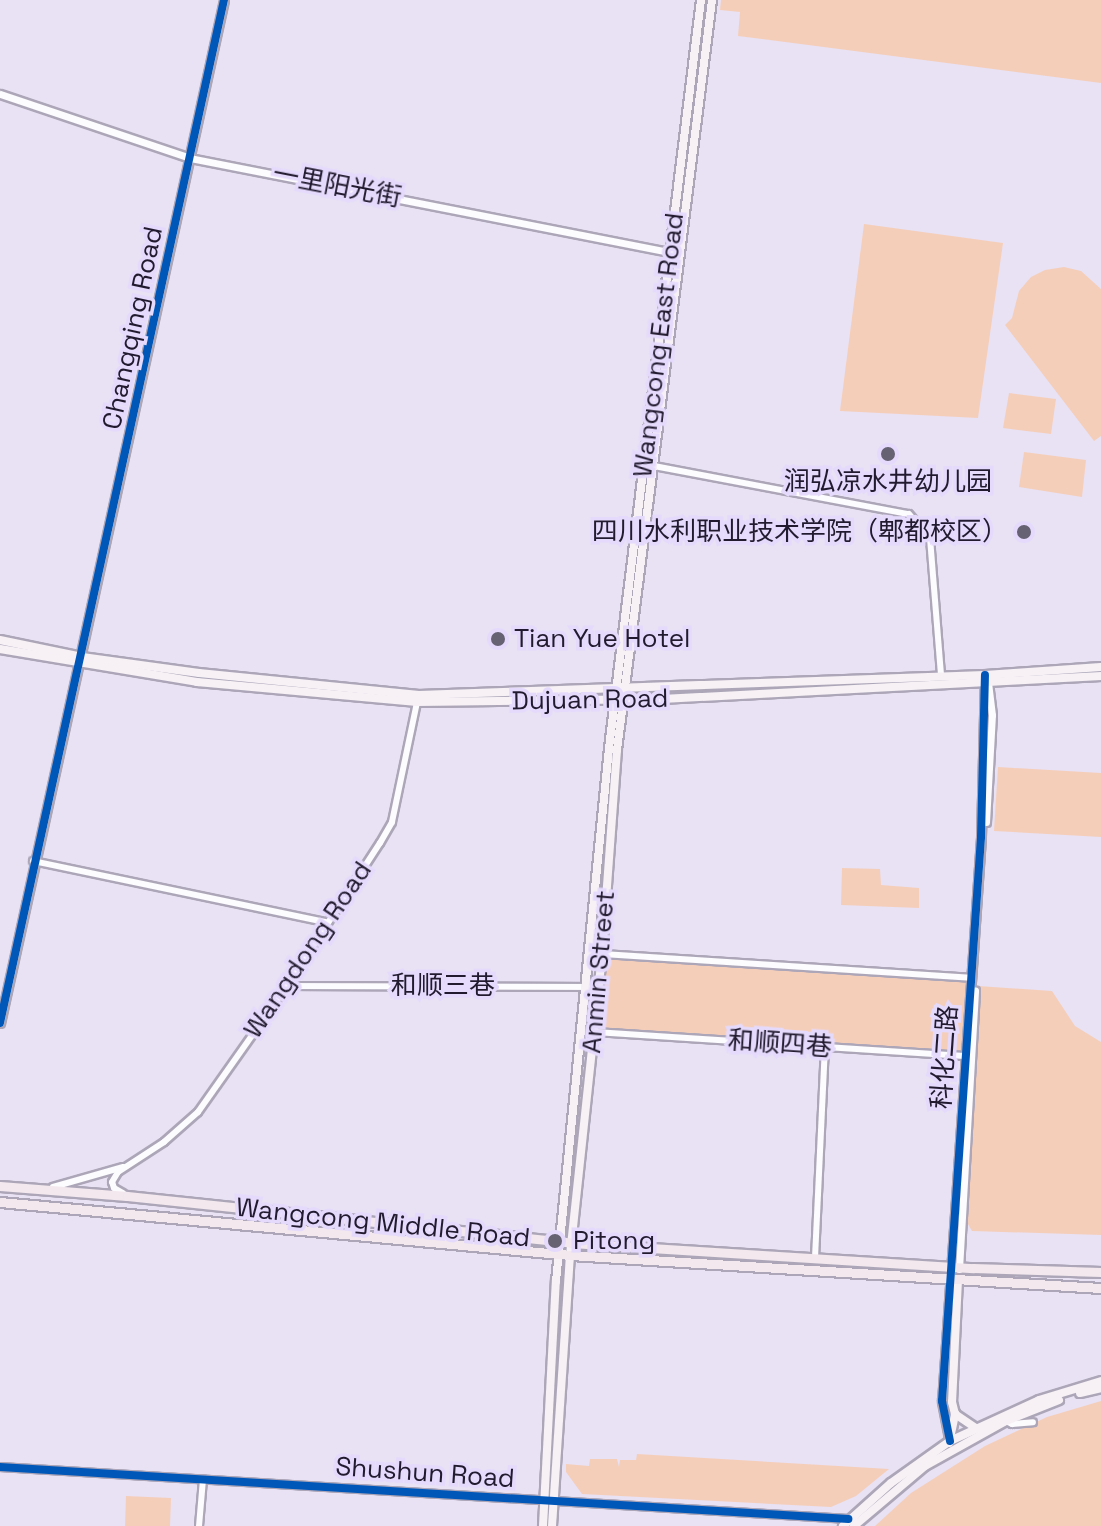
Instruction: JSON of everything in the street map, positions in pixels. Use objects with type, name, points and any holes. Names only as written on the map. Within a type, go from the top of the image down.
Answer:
[{"type":"main road","name":"Wangcong East Road","points":[[620,689],[654,466],[701,0]]},
{"type":"main road","name":"Wangcong East Road","points":[[620,689],[712,0]]},
{"type":"main road","points":[[0,640],[81,661]]},
{"type":"main road","points":[[0,649],[81,661]]},
{"type":"main road","name":"Dujuan Road","points":[[81,661],[418,699],[618,700],[1101,676]]},
{"type":"main road","name":"Dujuan Road","points":[[418,699],[941,675],[987,680],[1101,667]]},
{"type":"main road","name":"Anmin Street","points":[[566,1242],[585,986],[620,689]]},
{"type":"main road","name":"Anmin Street","points":[[549,1501],[564,1254],[602,954],[618,700]]},
{"type":"main road","name":"Wangcong Middle Road","points":[[0,1186],[127,1196],[566,1242],[1101,1272]]},
{"type":"main road","name":"Wangcong Middle Road","points":[[0,1202],[564,1254],[1101,1288]]},
{"type":"main road","points":[[925,1466],[950,1441],[955,1414],[952,1402],[953,1280]]},
{"type":"main road","points":[[848,1524],[891,1483],[950,1441],[1039,1400],[1101,1381]]},
{"type":"main road","points":[[848,1524],[925,1466],[968,1440],[1006,1421],[1101,1388]]},
{"type":"main road","points":[[955,1414],[976,1428]]},
{"type":"main road","points":[[950,1441],[968,1440]]},
{"type":"main road","points":[[543,1526],[549,1501]]},
{"type":"main road","points":[[549,1501],[552,1526]]},
{"type":"street","name":"Changqing Road","points":[[0,1023],[4,983],[81,661],[224,0]]},
{"type":"street","name":"一里阳光街","points":[[0,94],[190,158],[677,253]]},
{"type":"street","points":[[654,466],[909,514],[930,538],[941,675]]},
{"type":"street","points":[[954,1266],[987,680]]},
{"type":"street","name":"科化二路","points":[[950,1441],[942,1401],[954,1266],[981,837],[987,680]]},
{"type":"street","name":"Wangdong Road","points":[[43,1189],[130,1166],[198,1112],[287,986],[392,822],[418,699]]},
{"type":"street","points":[[33,861],[326,922]]},
{"type":"street","points":[[602,954],[971,978]]},
{"type":"street","name":"和顺三巷","points":[[287,986],[598,987]]},
{"type":"street","name":"和顺四巷","points":[[594,1032],[965,1056]]},
{"type":"street","points":[[815,1258],[825,1047]]},
{"type":"street","points":[[127,1196],[114,1188],[112,1182],[118,1172],[130,1166]]},
{"type":"street","points":[[1006,1421],[1012,1424],[1033,1422]]},
{"type":"street","name":"Shushun Road","points":[[0,1467],[549,1501],[848,1524]]},
{"type":"street","points":[[199,1526],[203,1479]]},
{"type":"shaded area","points":[[721,0],[1101,0],[1101,83],[738,36],[740,12],[720,10]]},
{"type":"shaded area","points":[[864,224],[1003,243],[978,418],[840,411]]},
{"type":"shaded area","points":[[1064,267],[1081,271],[1101,289],[1101,436],[1094,441],[1005,325],[1012,318],[1019,291],[1031,277],[1045,270]]},
{"type":"shaded area","points":[[1009,393],[1056,399],[1051,434],[1003,428]]},
{"type":"shaded area","points":[[1024,452],[1086,460],[1082,497],[1019,487]]},
{"type":"shaded area","points":[[998,767],[1101,773],[1101,837],[994,831]]},
{"type":"shaded area","points":[[842,868],[880,869],[881,885],[919,888],[919,908],[841,905]]},
{"type":"shaded area","points":[[605,958],[967,981],[963,1054],[599,1030]]},
{"type":"shaded area","points":[[978,986],[1052,991],[1075,1026],[1101,1042],[1101,1235],[972,1231],[965,1219]]},
{"type":"shaded area","points":[[1101,1401],[1101,1526],[875,1526],[911,1493],[985,1446],[1047,1417]]},
{"type":"shaded area","points":[[637,1454],[889,1469],[856,1496],[831,1507],[582,1494],[566,1472],[566,1464],[589,1466],[590,1459],[617,1459],[619,1467],[620,1460],[636,1460]]},
{"type":"shaded area","points":[[126,1496],[171,1498],[170,1526],[125,1526]]},
{"type":"cycle path","points":[[0,1023],[224,0]]},
{"type":"cycle path","points":[[950,1441],[942,1401],[981,837],[985,675]]},
{"type":"cycle path","points":[[0,1467],[848,1519]]},
{"type":"place","name":"润弘凉水井幼儿园","points":[[888,454]]},
{"type":"place","name":"四川水利职业技术学院（郫都校区）","points":[[1024,532]]},
{"type":"place","name":"Tian Yue Hotel","points":[[498,639]]},
{"type":"place","name":"Pitong","points":[[555,1241]]}]
